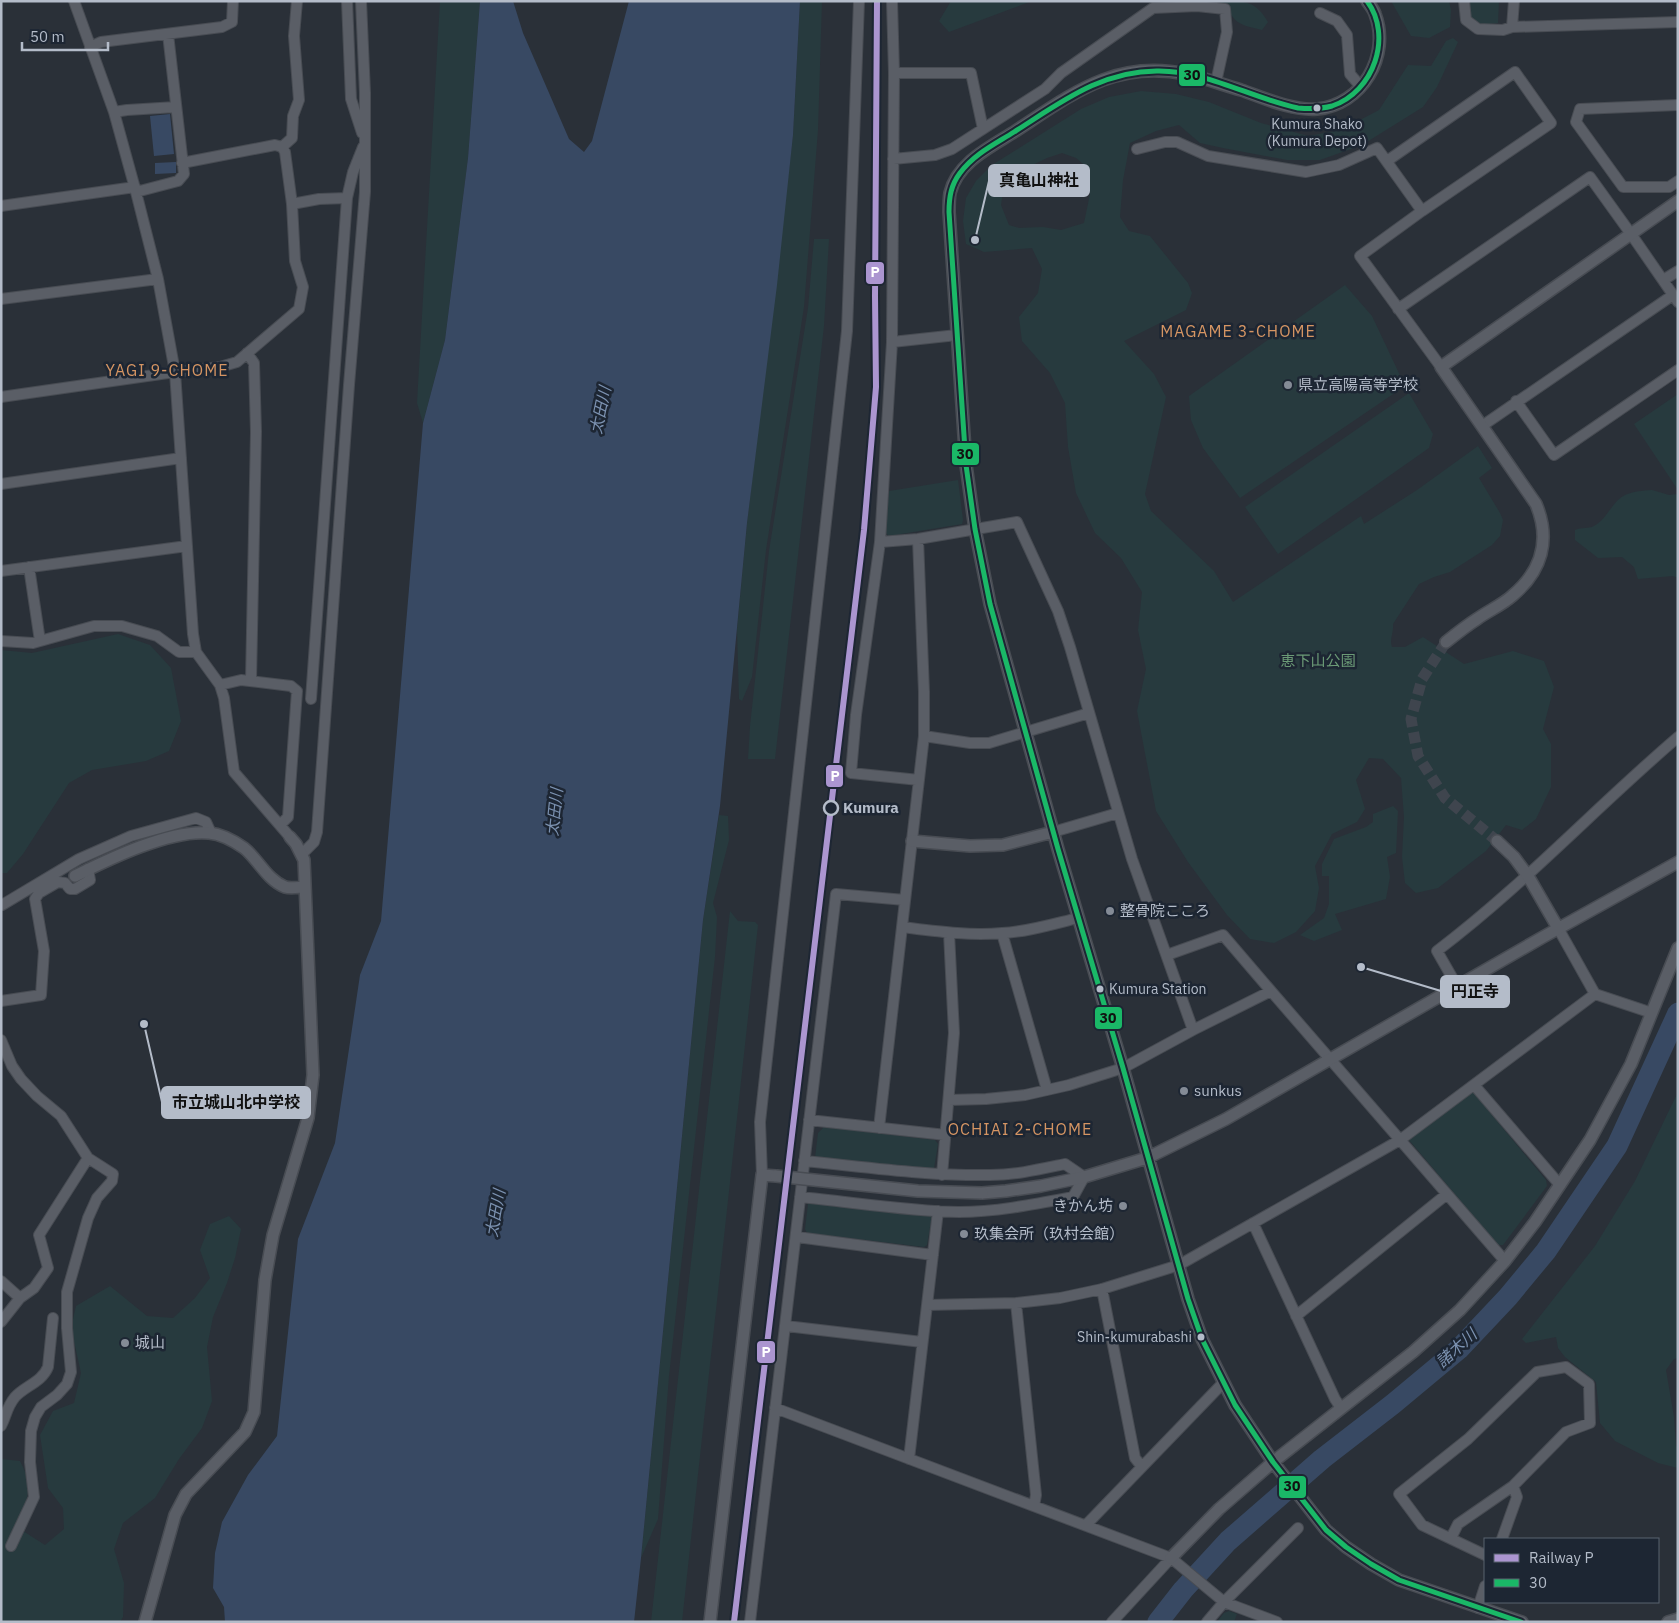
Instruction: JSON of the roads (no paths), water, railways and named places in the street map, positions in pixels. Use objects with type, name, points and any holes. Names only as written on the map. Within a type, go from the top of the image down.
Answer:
[{"type":"street","points":[[74,1],[114,112],[136,189],[158,279],[175,372],[186,546],[196,652],[220,685],[224,698],[234,772],[290,837],[304,860],[313,1075],[308,1118],[273,1235],[265,1280],[254,1412],[245,1432],[186,1494],[175,1515],[145,1622]]},
{"type":"street","points":[[90,47],[101,42],[222,27],[232,22],[233,1]]},
{"type":"street","points":[[182,163],[275,145],[282,146],[292,138],[293,116],[299,100],[294,36],[297,1]]},
{"type":"street","points":[[311,700],[347,198],[353,172],[365,142],[351,99],[347,1]]},
{"type":"street","points":[[302,854],[314,842],[317,832],[349,385],[365,192],[365,93],[361,1]]},
{"type":"street","points":[[710,1622],[762,1175],[760,1122],[848,331],[858,1]]},
{"type":"street","points":[[892,1],[894,72],[892,342],[880,542],[856,715],[851,773],[919,780]]},
{"type":"street","points":[[1367,1],[1375,14],[1379,34],[1379,51],[1372,71],[1361,87],[1353,96],[1335,105],[1318,109],[1306,109],[1287,105],[1187,74],[1163,70],[1134,71],[1110,77],[1080,89],[977,156],[960,172],[950,192],[949,212],[966,465],[974,529],[990,604],[1188,1300],[1202,1339],[1223,1383],[1235,1405],[1275,1465],[1326,1530],[1346,1547],[1399,1580],[1522,1622]]},
{"type":"street","points":[[1464,1],[1466,20],[1478,29],[1504,30],[1512,27],[1678,22]]},
{"type":"street","points":[[1512,27],[1514,1]]},
{"type":"street","points":[[893,159],[935,155],[952,149],[1045,89],[1061,73],[1153,8],[1197,6],[1225,9],[1227,32],[1216,82]]},
{"type":"street","points":[[1320,13],[1337,20],[1343,27],[1347,36],[1350,74],[1361,87]]},
{"type":"street","points":[[1,206],[136,189],[178,180],[184,174],[168,34]]},
{"type":"street","points":[[894,72],[971,73],[983,128]]},
{"type":"street","points":[[1387,161],[1515,72],[1552,122],[1360,256],[1441,367],[1536,504],[1542,520],[1544,543],[1535,571],[1512,596],[1446,642]]},
{"type":"street","points":[[1678,105],[1580,109],[1576,122],[1623,187],[1669,187],[1678,181]]},
{"type":"street","points":[[114,112],[176,107]]},
{"type":"street","points":[[1137,149],[1164,142],[1177,142],[1208,156],[1306,172],[1339,164],[1377,148],[1422,212]]},
{"type":"street","points":[[1,397],[220,367],[237,362],[299,309],[303,287],[295,261],[292,204],[285,152],[282,146]]},
{"type":"street","points":[[1398,309],[1590,178],[1631,234],[1675,298],[1482,426]]},
{"type":"street","points":[[292,204],[319,199],[347,198]]},
{"type":"street","points":[[1441,367],[1678,201]]},
{"type":"street","points":[[1663,280],[1678,271]]},
{"type":"street","points":[[1,300],[158,279]]},
{"type":"street","points":[[892,342],[956,335]]},
{"type":"street","points":[[247,353],[254,363],[256,432],[250,681]]},
{"type":"street","points":[[1516,402],[1554,455],[1678,370]]},
{"type":"street","points":[[1,484],[181,458]]},
{"type":"street","points":[[880,542],[918,539],[1017,522],[1058,611],[1132,858],[1193,1030]]},
{"type":"street","points":[[879,1128],[924,736],[918,539]]},
{"type":"street","points":[[1,571],[186,546]]},
{"type":"street","points":[[29,567],[40,642]]},
{"type":"street","points":[[1,641],[33,644],[94,626],[122,626],[157,636],[179,652],[196,652]]},
{"type":"street","points":[[220,685],[241,680],[291,686],[297,691],[288,817],[280,825]]},
{"type":"street","points":[[924,736],[970,743],[989,743],[1090,713]]},
{"type":"street","points":[[1457,986],[1437,951],[1528,876],[1678,737]]},
{"type":"street","points":[[912,841],[970,846],[1004,845],[1118,813]]},
{"type":"street","points":[[2,905],[79,859],[131,836],[196,818],[206,822],[211,833]]},
{"type":"street","points":[[75,876],[112,857],[193,832],[211,833],[229,838],[245,848],[275,881],[287,888],[304,887]]},
{"type":"street","points":[[1497,841],[1514,857],[1528,876],[1595,994],[1652,1013]]},
{"type":"street","points":[[762,1175],[918,1191],[982,1193],[1041,1186],[1084,1177],[1147,1158],[1226,1119],[1558,928],[1678,862]]},
{"type":"street","points":[[1,1001],[41,995],[44,951],[35,899],[39,893],[58,882],[65,883],[70,889],[75,889],[90,880],[88,869]]},
{"type":"street","points":[[750,1622],[797,1237],[804,1161],[836,894],[904,900]]},
{"type":"street","points":[[902,927],[949,932],[1002,933],[1037,928],[1078,918]]},
{"type":"street","points":[[942,1174],[954,1034],[949,932]]},
{"type":"street","points":[[1002,933],[1047,1090]]},
{"type":"street","points":[[1167,955],[1224,935],[1505,1261]]},
{"type":"street","points":[[1112,1622],[1174,1560],[1219,1509],[1275,1465],[1341,1408],[1414,1352],[1460,1310],[1505,1261],[1535,1222],[1590,1140],[1631,1064],[1678,948]]},
{"type":"street","points":[[948,1100],[986,1100],[1025,1095],[1069,1085],[1123,1068],[1271,991]]},
{"type":"street","points":[[927,1304],[1016,1304],[1060,1298],[1102,1289],[1178,1265],[1400,1140],[1595,994]]},
{"type":"street","points":[[1,1040],[12,1066],[21,1079],[37,1096],[61,1116],[88,1158],[113,1174],[112,1181],[97,1198],[88,1218],[68,1292],[67,1328],[71,1372],[67,1384],[57,1395],[41,1407],[35,1417],[31,1431],[30,1462],[34,1497],[11,1546]]},
{"type":"street","points":[[1474,1085],[1560,1185]]},
{"type":"street","points":[[809,1120],[946,1135]]},
{"type":"street","points":[[1,1322],[20,1298],[34,1288],[48,1268],[39,1235],[88,1158]]},
{"type":"street","points":[[804,1161],[942,1174],[992,1175],[1030,1172],[1066,1164],[1084,1177]]},
{"type":"street","points":[[800,1197],[962,1212],[1029,1205],[1072,1198],[1084,1177]]},
{"type":"street","points":[[1296,1316],[1447,1194]]},
{"type":"street","points":[[909,1459],[938,1211]]},
{"type":"street","points":[[1254,1223],[1335,1399],[1341,1408]]},
{"type":"street","points":[[797,1237],[933,1256]]},
{"type":"street","points":[[1,1282],[20,1298]]},
{"type":"street","points":[[1102,1289],[1135,1458],[1142,1467]]},
{"type":"street","points":[[1016,1304],[1036,1494],[1034,1506]]},
{"type":"street","points":[[1,1426],[8,1406],[17,1395],[45,1375],[48,1367],[53,1318]]},
{"type":"street","points":[[786,1326],[922,1342]]},
{"type":"street","points":[[1451,1538],[1458,1524],[1513,1486],[1566,1432],[1590,1422],[1589,1384],[1566,1367],[1537,1372],[1468,1439],[1399,1494],[1422,1525],[1484,1554]]},
{"type":"street","points":[[1086,1525],[1223,1383]]},
{"type":"street","points":[[775,1408],[1174,1560],[1220,1600],[1276,1622]]},
{"type":"street","points":[[1502,1538],[1516,1496],[1513,1486]]},
{"type":"street","points":[[1207,1622],[1220,1600],[1298,1528]]},
{"type":"street","points":[[1478,1608],[1484,1589]]},
{"type":"street","points":[[1668,1622],[1678,1619]]},
{"type":"water","name":"太田川","points":[[480,1],[513,1],[523,33],[569,139],[584,152],[592,141],[629,1],[800,1],[793,135],[777,285],[747,523],[720,806],[703,920],[634,1622],[225,1622],[224,1607],[213,1588],[215,1553],[222,1522],[248,1475],[277,1436],[298,1239],[335,1143],[360,975],[381,921],[423,423],[445,340],[468,158]]},
{"type":"water","points":[[170,114],[174,154],[154,156],[150,116]]},
{"type":"water","points":[[176,162],[176,173],[155,174],[155,163]]},
{"type":"waterway","name":"諸木川","points":[[1158,1622],[1183,1590],[1228,1541],[1322,1459],[1393,1404],[1459,1349],[1508,1297],[1546,1251],[1617,1146],[1678,1013]]},
{"type":"tunnel","points":[[1446,642],[1422,679],[1411,719],[1418,756],[1445,798],[1497,841]]},
{"type":"rail line","name":"P","points":[[734,1622],[864,530],[876,387],[877,1]]},
{"type":"place","name":"Kumura Shako (Kumura Depot)","points":[[1317,108]]},
{"type":"place","name":"真亀山神社","points":[[975,240]]},
{"type":"place","name":"県立高陽高等学校","points":[[1288,385]]},
{"type":"place","name":"Kumura","points":[[831,808]]},
{"type":"place","name":"整骨院こころ","points":[[1110,911]]},
{"type":"place","name":"円正寺","points":[[1361,967]]},
{"type":"place","name":"Kumura Station","points":[[1100,989]]},
{"type":"place","name":"市立城山北中学校","points":[[144,1024]]},
{"type":"place","name":"sunkus","points":[[1184,1091]]},
{"type":"place","name":"きかん坊","points":[[1123,1206]]},
{"type":"place","name":"玖集会所（玖村会館）","points":[[964,1234]]},
{"type":"place","name":"Shin-kumurabashi","points":[[1201,1337]]},
{"type":"place","name":"城山","points":[[125,1343]]},
{"type":"district","name":"MAGAME 3-CHOME","points":[[1238,331]]},
{"type":"district","name":"YAGI 9-CHOME","points":[[167,370]]},
{"type":"district","name":"OCHIAI 2-CHOME","points":[[1020,1129]]},
{"type":"park label","name":"恵下山公園","points":[[1318,661]]}]
